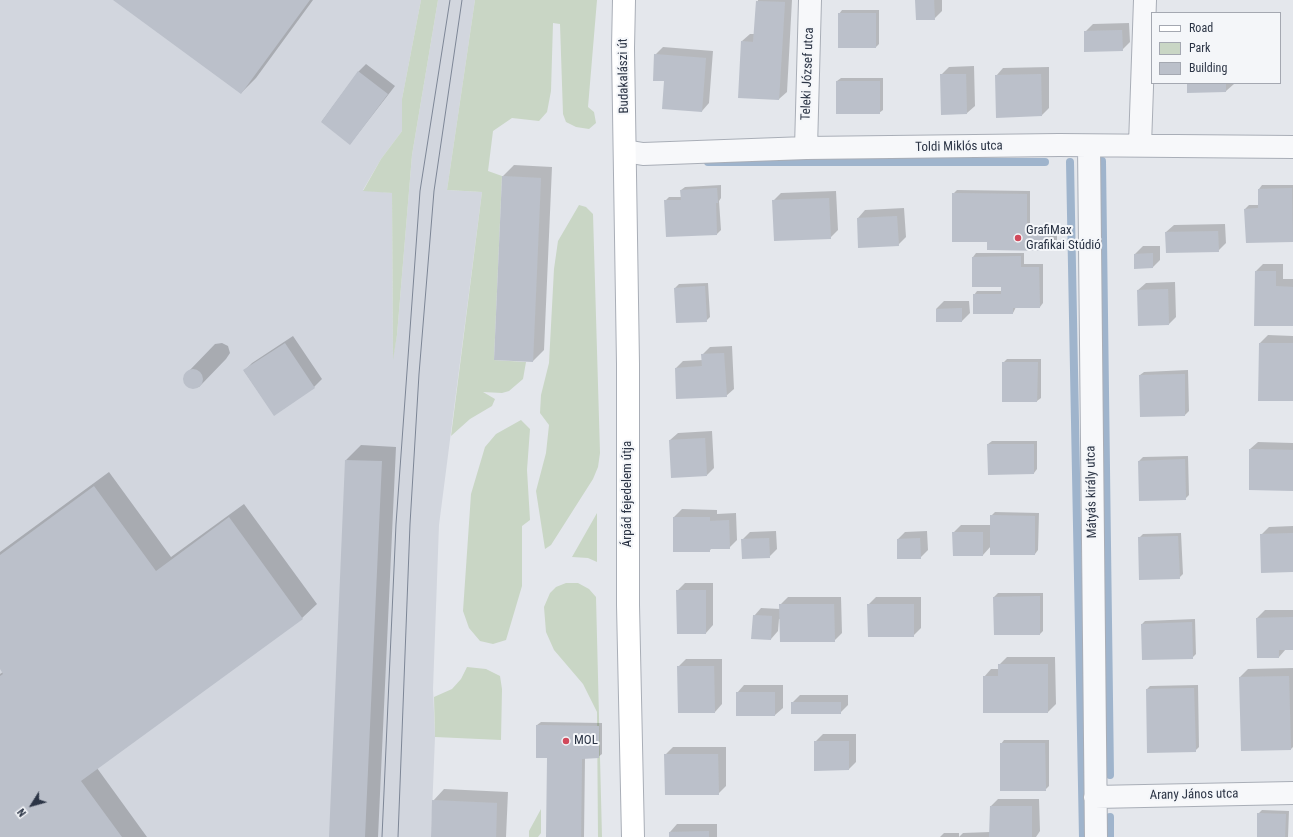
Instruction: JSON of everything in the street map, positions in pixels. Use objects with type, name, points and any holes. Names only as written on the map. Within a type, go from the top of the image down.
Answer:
[{"type":"main road","name":"Budakalászi út","points":[[624,0],[622,48],[625,151]]},
{"type":"main road","name":"Árpád fejedelem útja","points":[[625,151],[628,604],[633,837]]},
{"type":"street","name":"Teleki József utca","points":[[806,148],[810,0]]},
{"type":"street","points":[[1140,145],[1145,0]]},
{"type":"street","name":"Toldi Miklós utca","points":[[625,151],[643,154],[806,148],[1140,145],[1293,147]]},
{"type":"street","name":"Mátyás király utca","points":[[1089,146],[1096,837]]},
{"type":"street","name":"Arany János utca","points":[[1095,797],[1293,794]]},
{"type":"shaded area","points":[[0,0],[421,0],[402,99],[402,131],[381,159],[363,190],[392,193],[393,357],[397,335],[412,155],[438,0],[475,0],[447,190],[482,192],[439,525],[433,689],[435,737],[431,837],[0,837]]},
{"type":"green space","points":[[421,0],[438,0],[412,155],[397,335],[393,360],[392,193],[363,191],[381,159],[402,131],[402,99]]},
{"type":"green space","points":[[475,0],[597,0],[588,107],[594,112],[596,123],[589,129],[576,127],[566,122],[563,114],[560,24],[553,23],[551,91],[547,112],[539,121],[512,118],[493,131],[488,171],[502,176],[494,360],[526,362],[523,379],[509,391],[502,393],[483,392],[495,399],[492,406],[470,419],[451,436],[482,192],[447,190]]},
{"type":"green space","points":[[579,205],[586,207],[593,214],[600,453],[598,467],[593,479],[551,545],[545,549],[536,491],[546,453],[549,425],[540,413],[541,395],[549,363],[554,269],[558,241]]},
{"type":"green space","points":[[521,420],[530,429],[527,470],[530,520],[522,526],[522,586],[506,640],[493,644],[480,641],[469,628],[463,611],[471,494],[485,447],[496,434]]},
{"type":"green space","points":[[597,513],[597,562],[588,558],[572,557]]},
{"type":"green space","points":[[566,583],[578,583],[589,589],[596,597],[602,837],[598,837],[597,712],[583,684],[554,650],[546,632],[544,607],[550,593],[556,587]]},
{"type":"green space","points":[[467,667],[486,669],[500,676],[502,689],[501,740],[435,737],[434,697],[452,689],[461,679]]},
{"type":"green space","points":[[541,809],[541,833],[538,837],[529,837],[529,831]]},
{"type":"building","points":[[113,0],[310,0],[241,94]]},
{"type":"building","points":[[915,0],[934,0],[935,20],[916,20]]},
{"type":"building","points":[[756,1],[785,2],[779,100],[738,98],[741,41],[753,42]]},
{"type":"building","points":[[838,13],[876,13],[876,48],[838,48]]},
{"type":"building","points":[[1122,30],[1123,51],[1084,52],[1084,31]]},
{"type":"building","points":[[654,54],[706,58],[702,112],[662,109],[664,81],[653,81]]},
{"type":"building","points":[[358,71],[388,94],[350,145],[321,122]]},
{"type":"building","points":[[940,74],[966,74],[967,114],[941,115]]},
{"type":"building","points":[[1041,74],[1042,116],[996,118],[995,75]]},
{"type":"building","points":[[836,81],[880,81],[880,114],[836,114]]},
{"type":"building","points":[[1187,84],[1226,84],[1226,92],[1187,93]]},
{"type":"building","points":[[502,176],[541,178],[533,362],[494,360]]},
{"type":"building","points":[[717,188],[717,235],[666,237],[664,200],[681,200],[680,190]]},
{"type":"building","points":[[1292,188],[1293,242],[1246,243],[1244,209],[1258,208],[1258,189]]},
{"type":"building","points":[[952,193],[1027,194],[1027,234],[1049,234],[1050,251],[987,250],[987,242],[952,242]]},
{"type":"building","points":[[829,198],[831,239],[774,241],[772,200]]},
{"type":"building","points":[[897,216],[899,246],[858,248],[857,218]]},
{"type":"building","points":[[1218,231],[1219,252],[1166,253],[1165,232]]},
{"type":"building","points":[[1153,253],[1153,268],[1134,269],[1134,254]]},
{"type":"building","points":[[1021,256],[1021,267],[1039,267],[1040,308],[1013,308],[1013,314],[973,314],[973,294],[1001,294],[1001,287],[972,287],[972,257]]},
{"type":"building","points":[[1255,271],[1276,271],[1276,286],[1293,287],[1293,326],[1254,326]]},
{"type":"building","points":[[705,286],[707,322],[676,323],[674,288]]},
{"type":"building","points":[[1168,289],[1169,325],[1138,326],[1137,290]]},
{"type":"building","points":[[962,308],[962,322],[936,322],[936,309]]},
{"type":"building","points":[[285,343],[315,388],[274,416],[243,370]]},
{"type":"building","points":[[1259,343],[1293,343],[1293,401],[1258,401]]},
{"type":"building","points":[[724,353],[727,397],[676,399],[675,368],[702,366],[701,354]]},
{"type":"building","points":[[1002,362],[1038,362],[1037,402],[1002,402]]},
{"type":"building","points":[[193,369],[200,372],[203,379],[200,386],[193,389],[186,386],[183,379],[186,372]]},
{"type":"building","points":[[1185,374],[1185,416],[1140,417],[1139,375]]},
{"type":"building","points":[[705,438],[707,476],[671,478],[669,440]]},
{"type":"building","points":[[987,444],[1034,444],[1034,474],[988,475]]},
{"type":"building","points":[[1249,449],[1293,450],[1293,491],[1249,490]]},
{"type":"building","points":[[1185,459],[1186,500],[1139,501],[1138,461]]},
{"type":"building","points":[[345,460],[382,461],[365,837],[329,837]]},
{"type":"building","points":[[94,486],[156,571],[229,517],[303,619],[81,781],[122,837],[0,837],[0,676],[3,674],[0,669],[0,555]]},
{"type":"building","points":[[990,515],[1035,516],[1035,555],[990,555]]},
{"type":"building","points":[[673,517],[710,517],[710,521],[729,520],[730,549],[710,549],[710,552],[673,552]]},
{"type":"building","points":[[952,532],[983,532],[983,556],[953,556]]},
{"type":"building","points":[[1293,533],[1293,572],[1261,573],[1260,534]]},
{"type":"building","points":[[1178,536],[1180,579],[1139,580],[1138,537]]},
{"type":"building","points":[[769,538],[770,558],[742,559],[741,539]]},
{"type":"building","points":[[920,538],[921,559],[897,559],[897,539]]},
{"type":"building","points":[[676,590],[706,590],[706,634],[677,634]]},
{"type":"building","points":[[1040,596],[1040,635],[994,635],[993,597]]},
{"type":"building","points":[[779,604],[834,604],[835,642],[780,642]]},
{"type":"building","points":[[867,604],[914,604],[914,637],[868,637]]},
{"type":"building","points":[[753,615],[772,616],[771,640],[751,639]]},
{"type":"building","points":[[1293,617],[1293,650],[1279,650],[1279,658],[1257,658],[1256,618]]},
{"type":"building","points":[[1192,622],[1193,659],[1142,660],[1141,624]]},
{"type":"building","points":[[998,664],[1048,664],[1048,713],[983,713],[983,676],[998,676]]},
{"type":"building","points":[[677,666],[714,666],[715,713],[678,713]]},
{"type":"building","points":[[1289,676],[1291,750],[1241,751],[1239,677]]},
{"type":"building","points":[[1194,688],[1196,752],[1147,753],[1146,689]]},
{"type":"building","points":[[736,692],[775,692],[775,716],[736,716]]},
{"type":"building","points":[[791,702],[841,702],[841,714],[791,714]]},
{"type":"building","points":[[536,725],[599,726],[599,758],[582,759],[581,837],[546,837],[547,758],[536,758]]},
{"type":"building","points":[[814,741],[849,741],[849,770],[814,771]]},
{"type":"building","points":[[1000,743],[1045,743],[1046,791],[1000,791]]},
{"type":"building","points":[[664,754],[718,754],[719,795],[665,795]]},
{"type":"building","points":[[432,800],[497,803],[496,837],[431,837]]},
{"type":"building","points":[[990,806],[1032,806],[1032,837],[989,837]]},
{"type":"building","points":[[1257,813],[1286,814],[1285,837],[1257,837]]},
{"type":"building","points":[[709,831],[709,837],[669,837],[669,832]]},
{"type":"waterway","points":[[1102,161],[1110,775]]},
{"type":"waterway","points":[[708,162],[1045,162]]},
{"type":"waterway","points":[[1070,162],[1083,837]]},
{"type":"waterway","points":[[1110,817],[1110,837]]},
{"type":"tram line","points":[[382,837],[396,524],[420,191],[450,0]]},
{"type":"tram line","points":[[398,837],[410,524],[419,374],[434,191],[462,0]]},
{"type":"place","name":"GrafiMax Grafikai Stúdió","points":[[1018,238]]},
{"type":"place","name":"MOL","points":[[566,741]]}]
